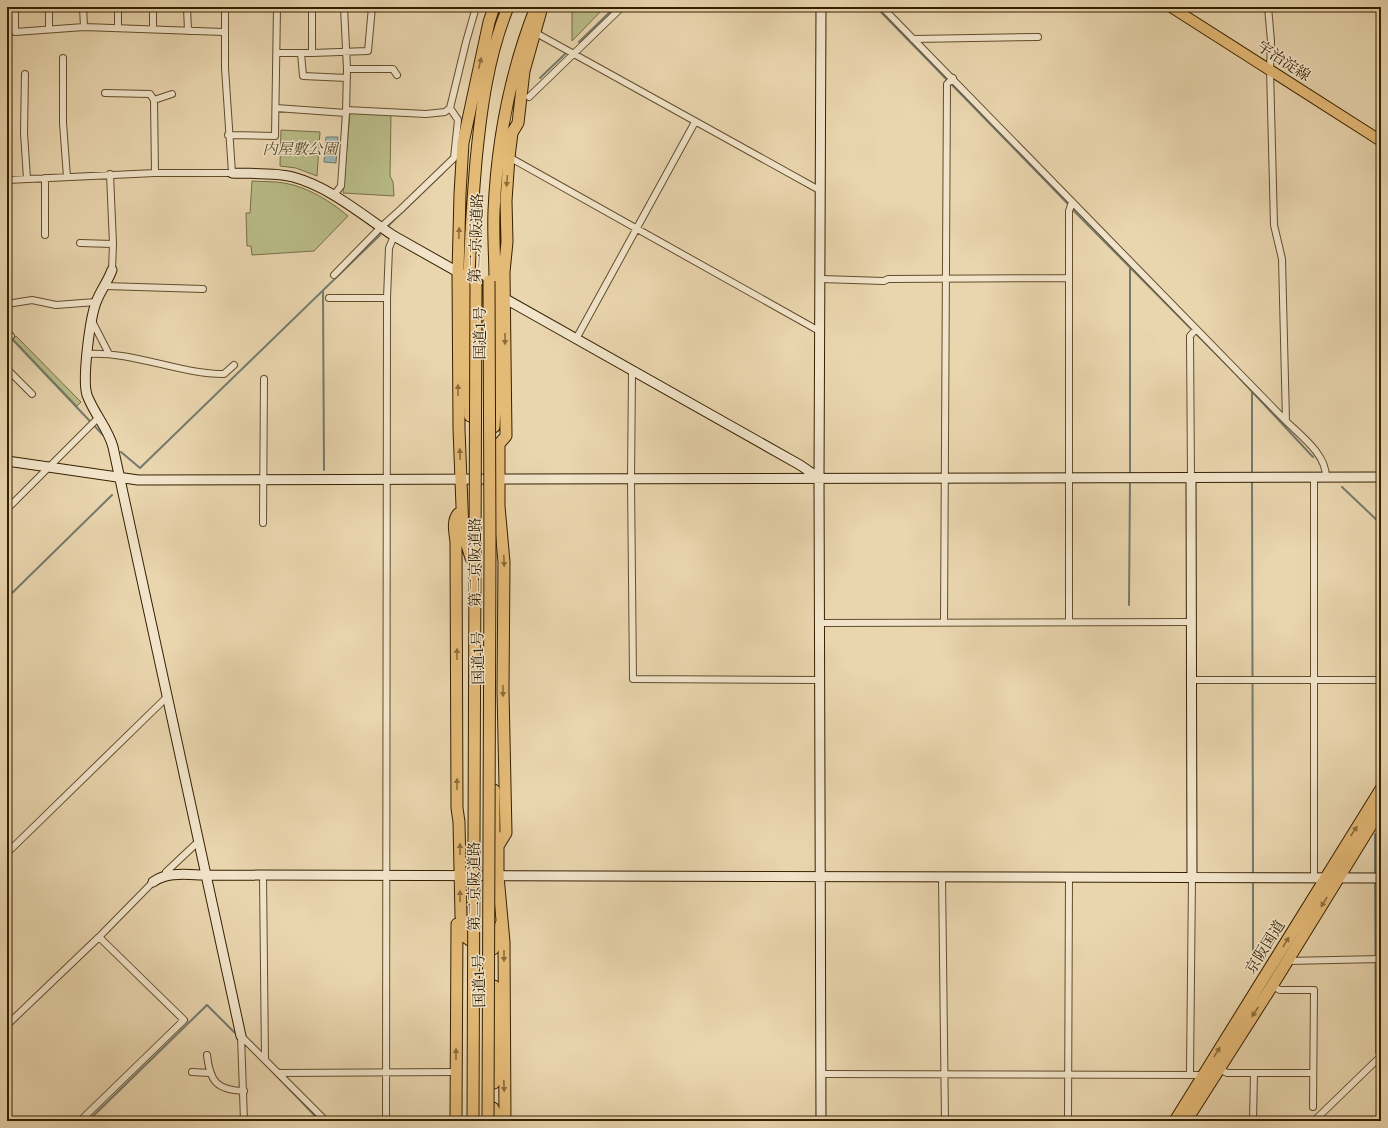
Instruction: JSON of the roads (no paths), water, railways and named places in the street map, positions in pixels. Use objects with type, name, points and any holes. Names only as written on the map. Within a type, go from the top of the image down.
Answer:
[{"type":"highway","points":[[471,558],[462,532],[461,510],[466,480],[459,428],[458,272],[460,194],[463,144],[489,22],[494,7]]},
{"type":"highway","name":"国道1号","points":[[470,1120],[471,941],[465,875],[471,808],[471,558],[466,480],[470,413],[468,337],[475,178],[480,119],[489,70],[508,7]]},
{"type":"highway","name":"第二京阪道路","points":[[470,1120],[476,279],[479,188],[488,106],[495,71],[513,7]]},
{"type":"highway","name":"第二京阪道路","points":[[488,1121],[490,544],[489,281],[491,197],[500,116],[506,84],[528,7]]},
{"type":"highway","name":"国道1号","points":[[493,1121],[495,822],[491,549],[496,480],[494,212],[503,123],[521,45],[536,7]]},
{"type":"highway","points":[[512,133],[518,123],[524,71],[536,34],[542,7]]},
{"type":"highway","points":[[504,272],[507,242],[506,201],[509,157],[517,99],[515,81],[521,45]]},
{"type":"highway","points":[[460,194],[475,178]]},
{"type":"highway","points":[[494,212],[501,239],[505,300],[506,436],[499,444]]},
{"type":"highway","points":[[495,410],[499,444],[496,480],[503,531],[506,834],[498,846]]},
{"type":"highway","points":[[459,428],[463,420],[470,413]]},
{"type":"highway","points":[[461,510],[455,519],[454,530],[456,542],[457,808],[465,875],[461,916],[464,936],[471,941]]},
{"type":"highway","points":[[491,549],[503,531]]},
{"type":"highway","name":"京阪国道","points":[[1183,1121],[1203,1074],[1381,789]]},
{"type":"highway","points":[[459,822],[471,808]]},
{"type":"highway","name":"京阪国道","points":[[1183,1121],[1219,1069],[1272,986],[1381,809]]},
{"type":"highway","points":[[495,822],[497,826],[498,846],[495,876],[504,942],[505,1121]]},
{"type":"highway","points":[[456,1121],[456,926],[461,916]]},
{"type":"highway","points":[[493,949],[498,930],[502,922]]},
{"type":"highway","points":[[493,1108],[498,1121]]},
{"type":"main road","name":"宇治淀線","points":[[1171,7],[1381,141]]},
{"type":"street","points":[[15,7],[15,32],[84,27],[224,32]]},
{"type":"street","points":[[49,7],[49,29]]},
{"type":"street","points":[[83,7],[84,27]]},
{"type":"street","points":[[118,7],[118,28]]},
{"type":"street","points":[[153,7],[153,29]]},
{"type":"street","points":[[187,7],[188,31]]},
{"type":"street","points":[[224,7],[228,135],[232,173]]},
{"type":"street","points":[[228,135],[275,136],[278,53],[277,7]]},
{"type":"street","points":[[312,7],[312,53]]},
{"type":"street","points":[[333,196],[341,186],[346,112],[347,69],[344,7]]},
{"type":"street","points":[[278,53],[301,54],[368,51],[372,7]]},
{"type":"street","points":[[276,108],[426,114],[445,112],[450,108],[476,7]]},
{"type":"street","points":[[529,97],[622,7]]},
{"type":"street","points":[[821,7],[819,478],[821,1121]]},
{"type":"street","points":[[882,7],[1319,455],[1326,467],[1326,478]]},
{"type":"street","points":[[1268,7],[1271,41],[1270,69],[1274,225],[1282,259],[1286,421]]},
{"type":"street","points":[[536,34],[821,191]]},
{"type":"street","points":[[913,39],[1038,37]]},
{"type":"street","points":[[301,54],[303,76],[347,78]]},
{"type":"street","points":[[63,58],[63,123],[67,177]]},
{"type":"street","points":[[347,69],[393,69],[397,75]]},
{"type":"street","points":[[25,74],[24,133],[27,179]]},
{"type":"street","points":[[944,622],[947,84],[952,78]]},
{"type":"street","points":[[105,93],[150,94],[154,100],[155,173]]},
{"type":"street","points":[[154,100],[172,94]]},
{"type":"street","points":[[334,275],[380,227],[400,210],[454,158],[458,120],[450,108]]},
{"type":"street","points":[[576,339],[695,122]]},
{"type":"street","points":[[509,157],[820,332]]},
{"type":"street","points":[[7,180],[155,173],[232,173],[293,176],[333,196],[394,236],[632,372],[800,465],[819,478]]},
{"type":"street","points":[[110,174],[114,244],[112,270],[96,302],[87,354],[87,392],[99,417],[109,433],[207,875],[241,1036],[244,1121]]},
{"type":"street","points":[[45,178],[45,235]]},
{"type":"street","points":[[1069,622],[1068,211],[1072,202]]},
{"type":"street","points":[[386,1121],[385,876],[387,298],[389,248],[394,236]]},
{"type":"street","points":[[80,243],[114,244]]},
{"type":"street","points":[[821,279],[884,281],[888,279],[1069,278]]},
{"type":"street","points":[[105,286],[203,289]]},
{"type":"street","points":[[329,298],[387,298]]},
{"type":"street","points":[[7,304],[32,300],[56,305],[96,302]]},
{"type":"street","points":[[92,322],[109,354]]},
{"type":"street","points":[[1190,1074],[1192,877],[1190,336],[1196,328]]},
{"type":"street","points":[[7,332],[11,336],[7,340]]},
{"type":"street","points":[[87,354],[109,354],[205,374],[224,374],[234,365]]},
{"type":"street","points":[[7,369],[32,394]]},
{"type":"street","points":[[632,372],[631,480],[633,679],[820,680]]},
{"type":"street","points":[[263,523],[264,379]]},
{"type":"street","points":[[7,509],[99,417]]},
{"type":"street","points":[[7,461],[50,466],[138,480],[1381,478]]},
{"type":"street","points":[[1314,478],[1314,877]]},
{"type":"street","points":[[820,623],[1191,622]]},
{"type":"street","points":[[1191,680],[1381,680]]},
{"type":"street","points":[[7,853],[168,696]]},
{"type":"street","points":[[166,872],[199,841]]},
{"type":"street","points":[[7,1025],[99,937],[153,882],[160,877],[170,875],[1069,876],[1381,878]]},
{"type":"street","points":[[263,875],[265,1060]]},
{"type":"street","points":[[942,876],[945,1121]]},
{"type":"street","points":[[1068,1121],[1069,876]]},
{"type":"street","points":[[80,1121],[184,1020],[99,937]]},
{"type":"street","points":[[1287,961],[1381,959]]},
{"type":"street","points":[[1272,986],[1280,990],[1314,990],[1313,1107]]},
{"type":"street","points":[[241,1036],[326,1121]]},
{"type":"street","points":[[207,1055],[210,1073],[216,1084],[227,1090],[244,1091]]},
{"type":"street","points":[[1314,1121],[1381,1056]]},
{"type":"street","points":[[1219,1069],[1226,1073],[1313,1073]]},
{"type":"street","points":[[192,1072],[210,1073]]},
{"type":"street","points":[[279,1073],[456,1072]]},
{"type":"street","points":[[1253,1121],[1254,1073]]},
{"type":"street","points":[[820,1074],[1203,1074]]},
{"type":"water","points":[[326,137],[338,137],[336,163],[324,162]]},
{"type":"waterway","points":[[579,42],[615,7]]},
{"type":"waterway","points":[[876,7],[1069,205]]},
{"type":"waterway","points":[[540,78],[565,54]]},
{"type":"waterway","points":[[389,225],[445,171]]},
{"type":"waterway","points":[[1072,209],[1233,371],[1313,457]]},
{"type":"waterway","points":[[121,452],[140,468],[380,235]]},
{"type":"waterway","points":[[1130,267],[1130,474]]},
{"type":"waterway","points":[[323,291],[324,470]]},
{"type":"waterway","points":[[11,338],[104,436]]},
{"type":"waterway","points":[[1252,392],[1252,474]]},
{"type":"waterway","points":[[1129,605],[1130,480]]},
{"type":"waterway","points":[[1252,480],[1253,874]]},
{"type":"waterway","points":[[1342,487],[1381,524]]},
{"type":"waterway","points":[[7,598],[112,495]]},
{"type":"waterway","points":[[1375,834],[1375,875]]},
{"type":"waterway","points":[[1253,880],[1253,953]]},
{"type":"waterway","points":[[1375,881],[1376,1053]]},
{"type":"waterway","points":[[88,1121],[207,1005],[235,1033]]},
{"type":"waterway","points":[[270,1069],[320,1121]]},
{"type":"park label","name":"内屋敷公園","points":[[300,149]]}]
